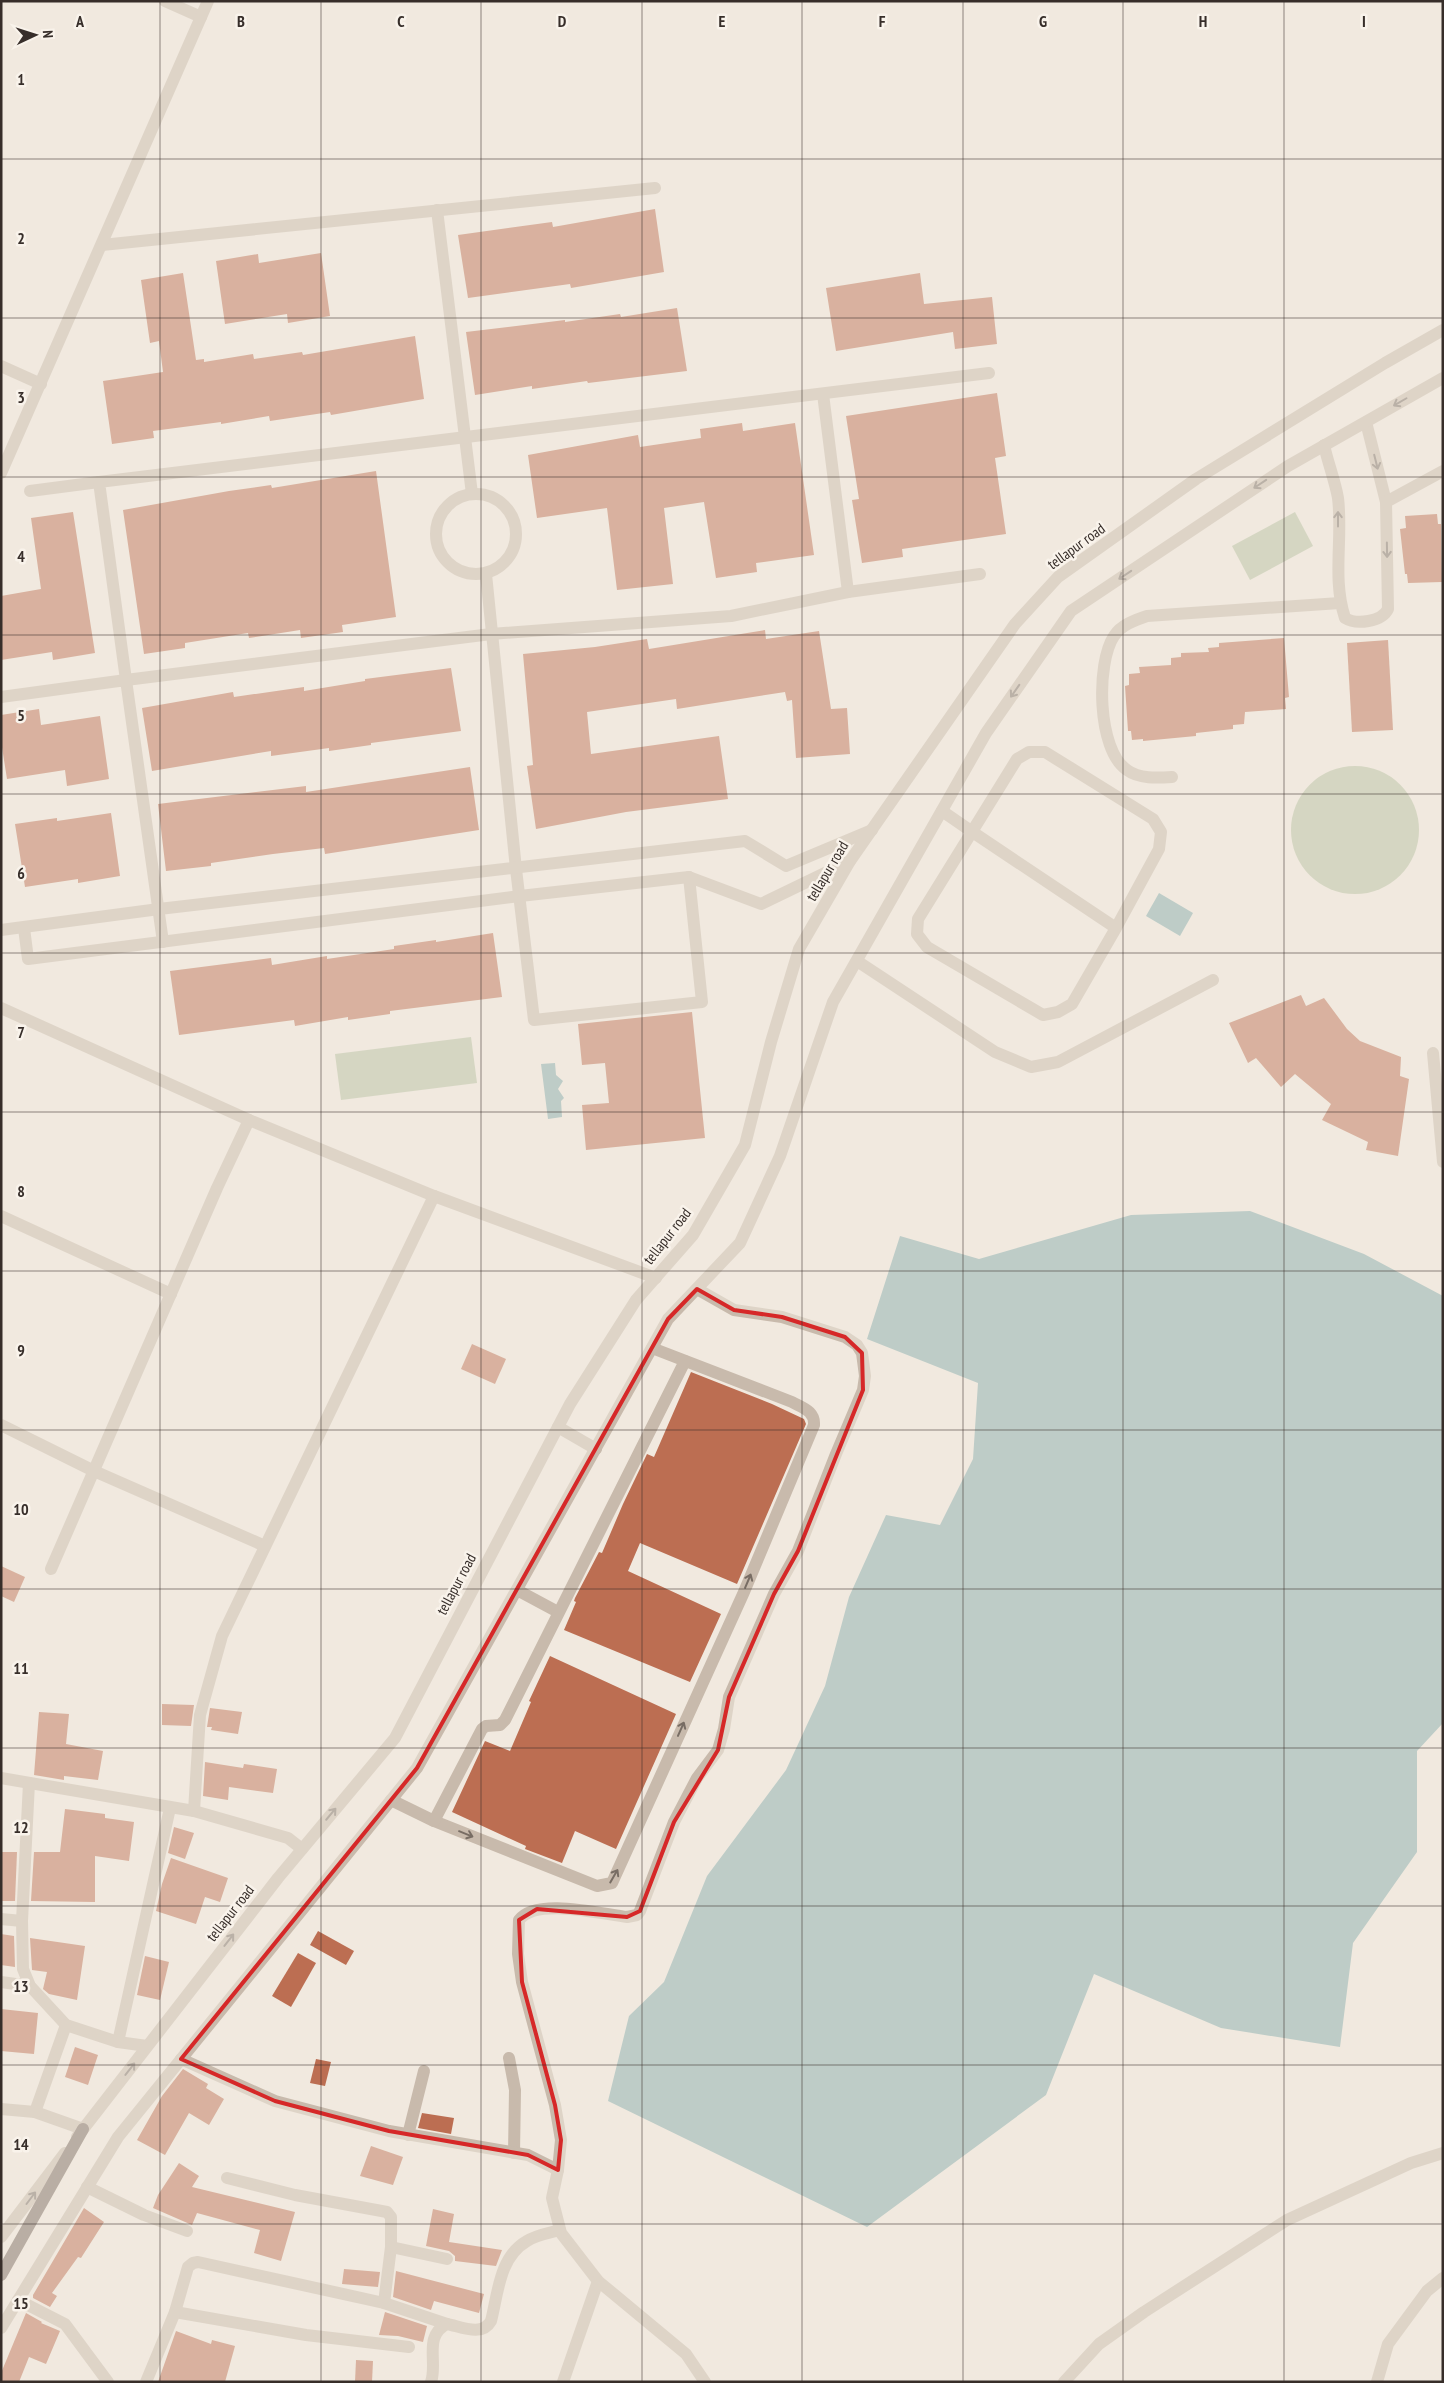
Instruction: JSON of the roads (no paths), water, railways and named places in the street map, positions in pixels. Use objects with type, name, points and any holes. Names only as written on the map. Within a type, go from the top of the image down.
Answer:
[{"type":"main road","points":[[1,2275],[83,2129]]},
{"type":"street","points":[[165,1],[201,17]]},
{"type":"street","points":[[1,473],[208,1]]},
{"type":"street","points":[[102,245],[655,188]]},
{"type":"street","points":[[437,210],[472,494]]},
{"type":"street","name":"tellapur road","points":[[1,2236],[302,1849],[395,1738],[570,1404],[636,1300],[693,1235],[745,1145],[771,1042],[799,948],[850,861],[1015,624],[1058,577],[1196,479],[1385,362],[1443,330]]},
{"type":"street","points":[[1,366],[41,384]]},
{"type":"street","points":[[30,490],[989,373]]},
{"type":"street","points":[[1,2328],[118,2137],[417,1768],[668,1319],[740,1243],[780,1156],[833,1002],[986,732],[1071,611],[1288,466],[1443,378]]},
{"type":"street","points":[[823,394],[848,592]]},
{"type":"street","points":[[1324,446],[1338,498],[1340,603],[1345,618],[1350,622],[1379,619],[1385,616],[1388,609],[1386,502],[1366,422]]},
{"type":"street","points":[[1386,502],[1443,471]]},
{"type":"street","points":[[99,482],[163,942]]},
{"type":"street","points":[[472,494],[485,494],[497,500],[507,508],[514,519],[516,531],[515,545],[509,558],[499,568],[486,574],[472,575],[458,571],[447,563],[439,552],[435,538],[436,525],[441,513],[449,503],[460,497],[472,494]]},
{"type":"street","points":[[486,574],[516,869],[534,1020],[702,1002],[689,877]]},
{"type":"street","points":[[1,697],[491,634],[731,616],[848,592],[980,574]]},
{"type":"street","points":[[1172,777],[1140,776],[1126,770],[1117,757],[1104,728],[1103,681],[1106,654],[1115,635],[1131,622],[1147,616],[1340,603]]},
{"type":"street","points":[[1029,752],[1045,752],[1153,819],[1161,832],[1159,849],[1116,928],[1072,1004],[1058,1012],[1043,1015],[927,947],[917,934],[918,919],[971,831],[1017,759],[1029,752]]},
{"type":"street","points":[[942,811],[1116,928]]},
{"type":"street","points":[[1,930],[159,909],[745,841],[786,866],[872,830]]},
{"type":"street","points":[[24,928],[28,959],[520,896],[689,877],[761,904],[850,861]]},
{"type":"street","points":[[857,961],[995,1052],[1031,1067],[1058,1062],[1213,980]]},
{"type":"street","points":[[1,1008],[249,1120],[434,1196],[656,1278]]},
{"type":"street","points":[[1432,1053],[1443,1162]]},
{"type":"street","points":[[51,1569],[249,1120]]},
{"type":"street","points":[[194,1811],[200,1715],[222,1636],[434,1196]]},
{"type":"street","points":[[1,1216],[171,1294]]},
{"type":"street","points":[[697,1289],[734,1310],[782,1317],[816,1327],[851,1341],[857,1345],[864,1362],[864,1390],[818,1497],[798,1551],[774,1594],[729,1697],[724,1729],[718,1750],[697,1778],[674,1822],[640,1911],[637,1915],[626,1917],[546,1908],[528,1912],[519,1920],[518,1954],[522,1982],[556,2114],[560,2140],[558,2170],[552,2198],[560,2230],[586,2268],[598,2281],[686,2354],[705,2382]]},
{"type":"street","points":[[391,1800],[434,1821],[597,1886],[612,1883],[744,1592],[814,1425],[815,1418],[812,1413],[792,1402],[652,1348]]},
{"type":"street","points":[[434,1821],[482,1729],[486,1726],[500,1725],[505,1720],[685,1361]]},
{"type":"street","points":[[1,1425],[94,1471],[265,1546]]},
{"type":"street","points":[[558,1427],[596,1449]]},
{"type":"street","points":[[517,1590],[558,1612]]},
{"type":"street","points":[[1,1778],[194,1811],[288,1838],[302,1849]]},
{"type":"street","points":[[28,1783],[22,1921],[23,1969],[30,1986],[66,2025],[118,2042],[147,2046]]},
{"type":"street","points":[[118,2042],[170,1808]]},
{"type":"street","points":[[1,1919],[22,1921]]},
{"type":"street","points":[[1,1982],[30,1986]]},
{"type":"street","points":[[35,2112],[66,2025]]},
{"type":"street","points":[[509,2058],[515,2090],[514,2153]]},
{"type":"street","points":[[181,2059],[275,2101],[408,2135],[528,2155],[558,2170]]},
{"type":"street","points":[[408,2135],[424,2071]]},
{"type":"street","points":[[1,2109],[35,2112],[83,2129]]},
{"type":"street","points":[[1064,2382],[1099,2344],[1144,2312],[1287,2220],[1411,2163],[1443,2153]]},
{"type":"street","points":[[226,2178],[295,2195],[386,2212],[391,2217],[391,2247],[384,2304]]},
{"type":"street","points":[[87,2187],[144,2215],[187,2231]]},
{"type":"street","points":[[146,2382],[174,2312],[188,2267],[192,2263],[198,2262],[384,2304],[447,2324],[480,2331],[488,2327],[491,2321],[502,2274],[514,2253],[527,2241],[560,2230]]},
{"type":"street","points":[[391,2247],[447,2259]]},
{"type":"street","points":[[1377,2382],[1388,2344],[1427,2291],[1443,2278]]},
{"type":"street","points":[[563,2382],[598,2281]]},
{"type":"street","points":[[18,2300],[65,2324],[101,2378]]},
{"type":"street","points":[[174,2312],[306,2335],[409,2347]]},
{"type":"street","points":[[431,2382],[434,2337],[447,2324]]},
{"type":"water","points":[[1159,893],[1193,913],[1180,936],[1146,916]]},
{"type":"water","points":[[555,1063],[556,1075],[563,1081],[558,1089],[564,1098],[561,1101],[562,1117],[548,1119],[541,1064]]},
{"type":"water","points":[[1250,1211],[1364,1254],[1443,1296],[1443,1723],[1417,1751],[1417,1852],[1353,1943],[1340,2047],[1221,2028],[1094,1974],[1046,2095],[867,2227],[608,2101],[629,2016],[664,1982],[707,1876],[786,1770],[825,1686],[849,1597],[886,1515],[940,1525],[973,1459],[978,1383],[867,1339],[900,1236],[979,1259],[1131,1215]]}]
